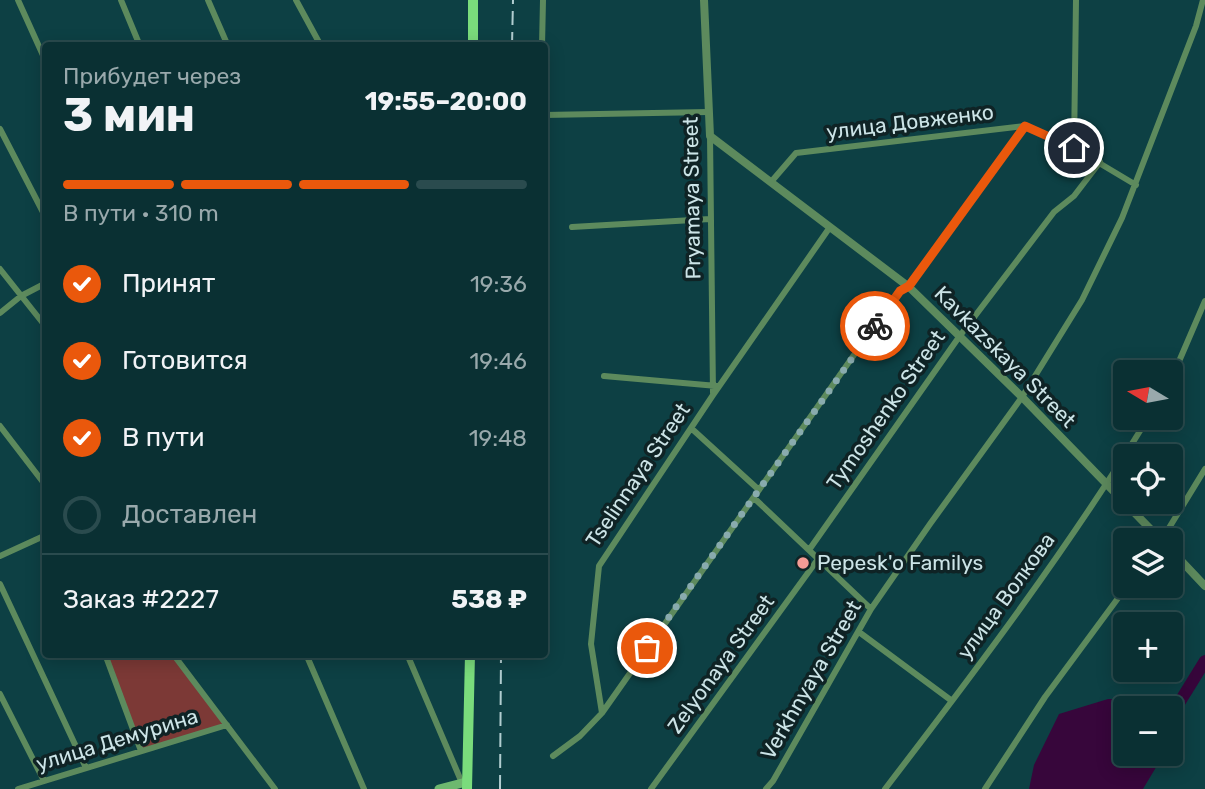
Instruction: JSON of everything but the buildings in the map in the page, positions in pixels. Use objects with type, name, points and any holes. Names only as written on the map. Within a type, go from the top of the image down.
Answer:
[{"type":"main road","points":[[473,0],[473,42]]},
{"type":"main road","points":[[439,789],[465,785],[470,658]]},
{"type":"street","points":[[18,0],[42,53]]},
{"type":"street","points":[[121,0],[138,42]]},
{"type":"street","points":[[208,0],[226,42]]},
{"type":"street","points":[[296,0],[319,42]]},
{"type":"street","points":[[542,42],[543,0]]},
{"type":"street","name":"Pryamaya Street","points":[[704,0],[716,386],[713,395]]},
{"type":"street","points":[[1074,148],[1076,0]]},
{"type":"street","name":"Verkhnyaya Street","points":[[766,789],[871,609],[1022,397],[1082,300],[1136,185],[1196,26],[1203,0]]},
{"type":"street","points":[[548,115],[708,112]]},
{"type":"street","points":[[553,756],[580,736],[602,713],[900,291],[909,286],[1025,126]]},
{"type":"street","name":"улица Довженко","points":[[771,182],[796,153],[1025,126],[1074,148],[1136,185]]},
{"type":"street","points":[[0,129],[42,210]]},
{"type":"street","name":"Kavkazskaya Street","points":[[710,136],[909,286],[1149,528]]},
{"type":"street","name":"Tymoshenko Street","points":[[809,550],[959,337],[1054,212],[1074,196],[1100,162]]},
{"type":"street","points":[[572,227],[710,219]]},
{"type":"street","points":[[716,386],[830,228]]},
{"type":"street","points":[[0,269],[42,322]]},
{"type":"street","points":[[0,313],[21,296],[42,285]]},
{"type":"street","points":[[1180,360],[1205,301]]},
{"type":"street","name":"Tselinnaya Street","points":[[604,376],[716,386]]},
{"type":"street","name":"Tselinnaya Street","points":[[602,713],[591,644],[598,566],[713,395]]},
{"type":"street","points":[[0,426],[42,481]]},
{"type":"street","points":[[691,428],[759,490]]},
{"type":"street","name":"улица Волкова","points":[[885,789],[952,701],[1107,485],[1140,430]]},
{"type":"street","points":[[1170,528],[1205,470]]},
{"type":"street","points":[[754,498],[871,609]]},
{"type":"street","points":[[0,556],[42,537]]},
{"type":"street","name":"Zelyonaya Street","points":[[651,789],[818,559]]},
{"type":"street","points":[[1183,563],[1205,586]]},
{"type":"street","points":[[0,584],[86,768]]},
{"type":"street","points":[[985,789],[1045,696],[1118,598]]},
{"type":"street","points":[[859,632],[952,701]]},
{"type":"street","points":[[106,658],[141,751]]},
{"type":"street","points":[[176,658],[275,789]]},
{"type":"street","points":[[303,658],[314,672]]},
{"type":"street","points":[[308,658],[364,789]]},
{"type":"street","points":[[409,658],[465,785]]},
{"type":"street","points":[[0,694],[44,781]]},
{"type":"street","name":"улица Демурина","points":[[18,789],[227,725]]},
{"type":"shaded area","points":[[106,658],[175,658],[227,725],[141,751]]},
{"type":"shaded area","points":[[1113,699],[1113,766],[1157,766],[1143,789],[1029,789],[1034,765],[1059,714]]},
{"type":"waterway","points":[[1183,697],[1205,661]]},
{"type":"railway","points":[[512,42],[513,0]]},
{"type":"railway","points":[[500,789],[501,658]]},
{"type":"way so far","points":[[647,648],[875,326]]},
{"type":"place","name":"Pepesk'o Familys","points":[[803,563]]},
{"type":"route","points":[[875,326],[900,291],[909,286],[1025,126],[1074,148]]}]
